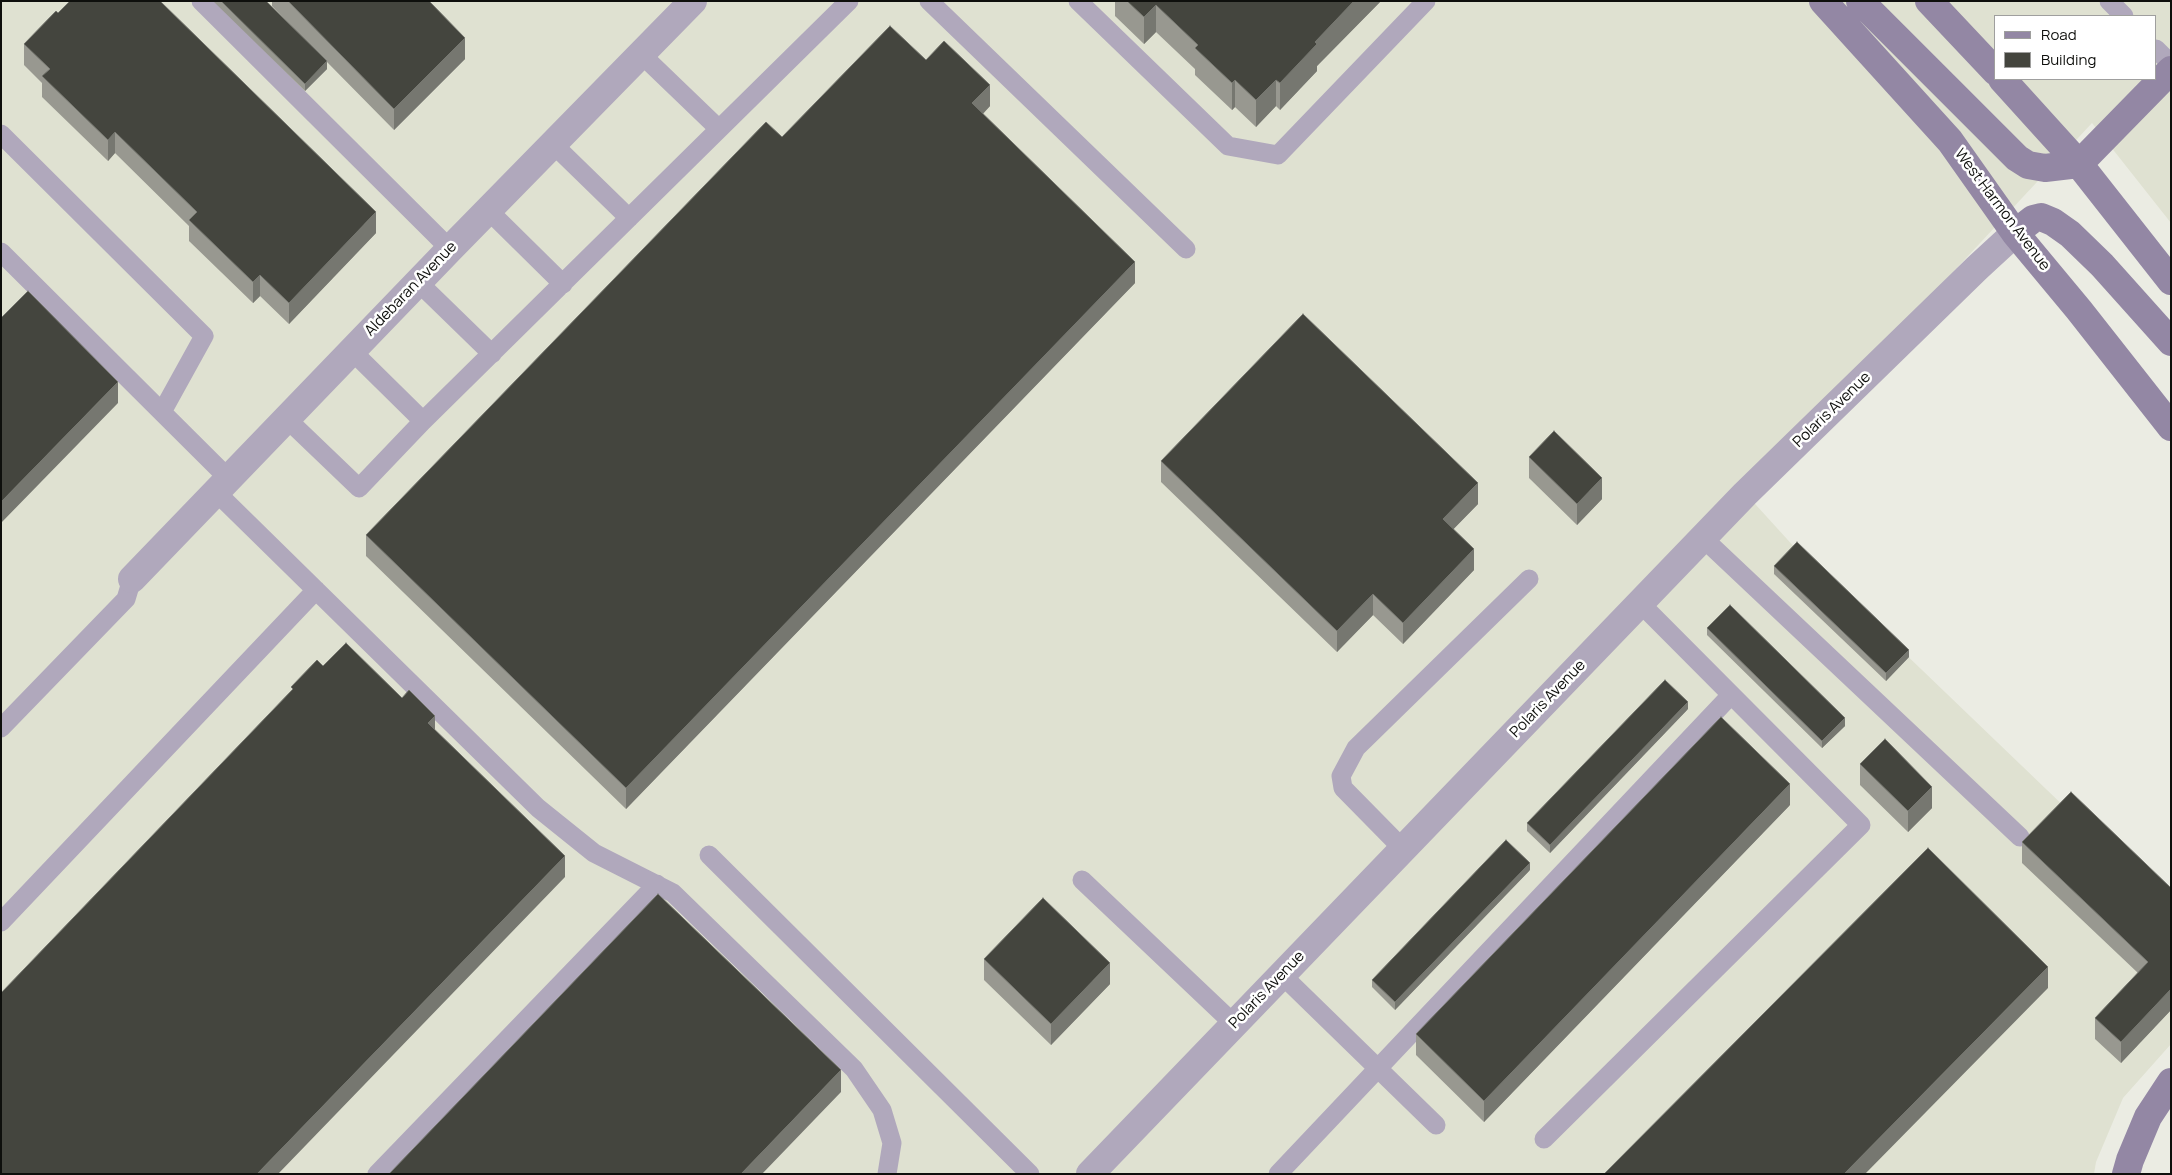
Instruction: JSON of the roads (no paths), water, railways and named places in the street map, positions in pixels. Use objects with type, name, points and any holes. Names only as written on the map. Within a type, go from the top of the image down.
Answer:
[{"type":"main road","name":"West Harmon Avenue","points":[[1823,1],[1950,141],[2015,233],[2079,310],[2171,428]]},
{"type":"main road","points":[[1860,1],[2017,158],[2028,165],[2045,168],[2079,164],[2171,70]]},
{"type":"main road","points":[[1929,1],[1994,70]]},
{"type":"main road","points":[[2003,80],[2079,164],[2171,281]]},
{"type":"main road","points":[[2015,233],[2033,219],[2041,217],[2053,222],[2070,234],[2102,265],[2171,342]]},
{"type":"main road","points":[[2126,1174],[2148,1118],[2171,1082]]},
{"type":"street","name":"Aldebaran Avenue","points":[[132,579],[450,249],[693,1]]},
{"type":"street","name":"Polaris Avenue","points":[[1090,1174],[1745,494],[2015,233]]},
{"type":"lane","points":[[201,1],[450,249]]},
{"type":"lane","points":[[287,419],[359,488],[423,421],[849,1]]},
{"type":"lane","points":[[929,1],[1186,249]]},
{"type":"lane","points":[[1078,1],[1228,146],[1278,155],[1426,1]]},
{"type":"lane","points":[[2157,49],[2171,64]]},
{"type":"lane","points":[[641,54],[719,130]]},
{"type":"lane","points":[[1,134],[204,336],[162,412]]},
{"type":"lane","points":[[553,144],[629,218]]},
{"type":"lane","points":[[488,210],[563,284]]},
{"type":"lane","points":[[1,252],[162,412],[222,485],[316,590],[538,808],[594,853],[673,893],[854,1069],[882,1110],[892,1143],[887,1174]]},
{"type":"lane","points":[[418,282],[492,354]]},
{"type":"lane","points":[[352,351],[423,421]]},
{"type":"lane","points":[[1703,538],[2020,837]]},
{"type":"lane","points":[[1,728],[126,599],[132,579]]},
{"type":"lane","points":[[1403,849],[1343,788],[1341,776],[1356,748],[1529,579]]},
{"type":"lane","points":[[1,922],[316,590]]},
{"type":"lane","points":[[1544,1139],[1860,825],[1640,603]]},
{"type":"lane","points":[[1278,1174],[1731,695]]},
{"type":"lane","points":[[709,855],[1030,1174]]},
{"type":"lane","points":[[1082,880],[1234,1024]]},
{"type":"lane","points":[[377,1174],[657,884]]},
{"type":"lane","points":[[1282,975],[1436,1125]]}]
